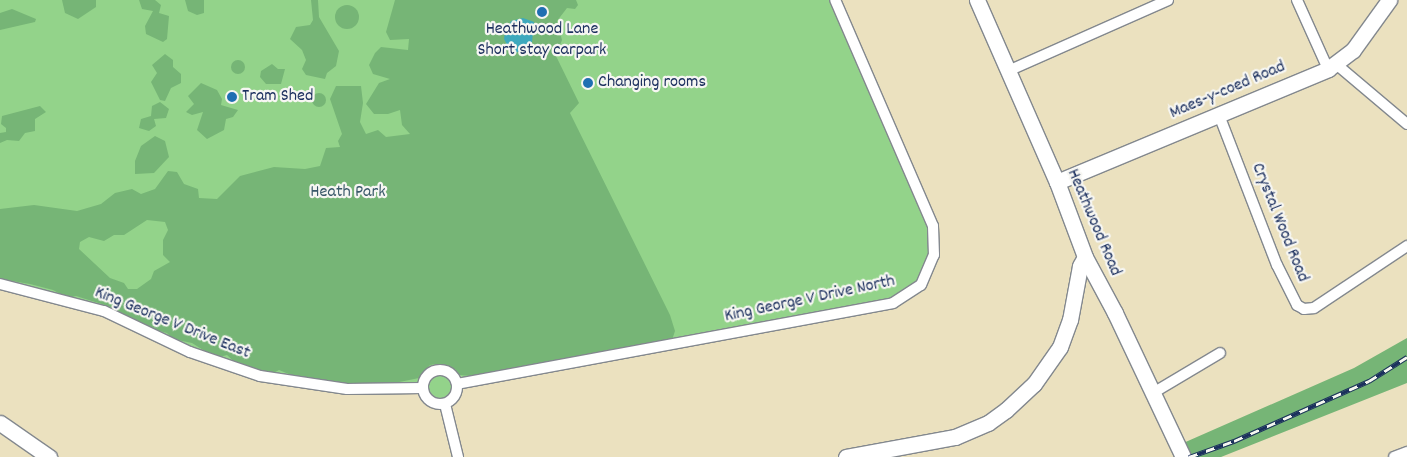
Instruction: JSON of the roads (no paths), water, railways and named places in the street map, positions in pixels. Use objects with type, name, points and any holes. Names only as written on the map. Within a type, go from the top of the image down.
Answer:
[{"type":"street","name":"King George V Drive North","points":[[457,384],[893,303],[921,285],[934,255],[933,226],[835,0]]},
{"type":"street","name":"Heathwood Road","points":[[977,0],[1057,182],[1085,257],[1183,457]]},
{"type":"street","points":[[1008,71],[1168,0]]},
{"type":"street","points":[[1297,0],[1332,66],[1407,124]]},
{"type":"street","name":"Maes-y-coed Road","points":[[1057,182],[1332,66],[1362,38],[1389,0]]},
{"type":"street","name":"Crystal Wood Road","points":[[1219,115],[1277,265],[1297,305],[1304,309],[1314,308],[1407,246]]},
{"type":"street","points":[[846,457],[956,437],[988,423],[1006,410],[1034,384],[1060,346],[1070,320],[1080,266],[1085,257]]},
{"type":"street","name":"King George V Drive East","points":[[0,284],[104,311],[190,352],[260,376],[347,389],[423,388]]},
{"type":"street","points":[[1153,393],[1220,353]]},
{"type":"street","points":[[436,370],[451,374],[457,384],[453,398],[445,404],[429,400],[423,388],[427,376],[436,370]]},
{"type":"street","points":[[445,404],[458,457]]},
{"type":"street","points":[[0,423],[49,457]]},
{"type":"street","points":[[1394,457],[1407,452]]},
{"type":"water","points":[[523,18],[534,22],[532,42],[526,49],[512,54],[504,39],[505,33],[511,21]]},
{"type":"railway","points":[[1189,457],[1234,441],[1369,381],[1407,357]]},
{"type":"place","name":"Heathwood Lane Short stay carpark","points":[[542,12]]},
{"type":"place","name":"Changing rooms","points":[[588,83]]},
{"type":"place","name":"Tram Shed","points":[[232,97]]},
{"type":"park label","name":"Heath Park","points":[[348,193]]}]
